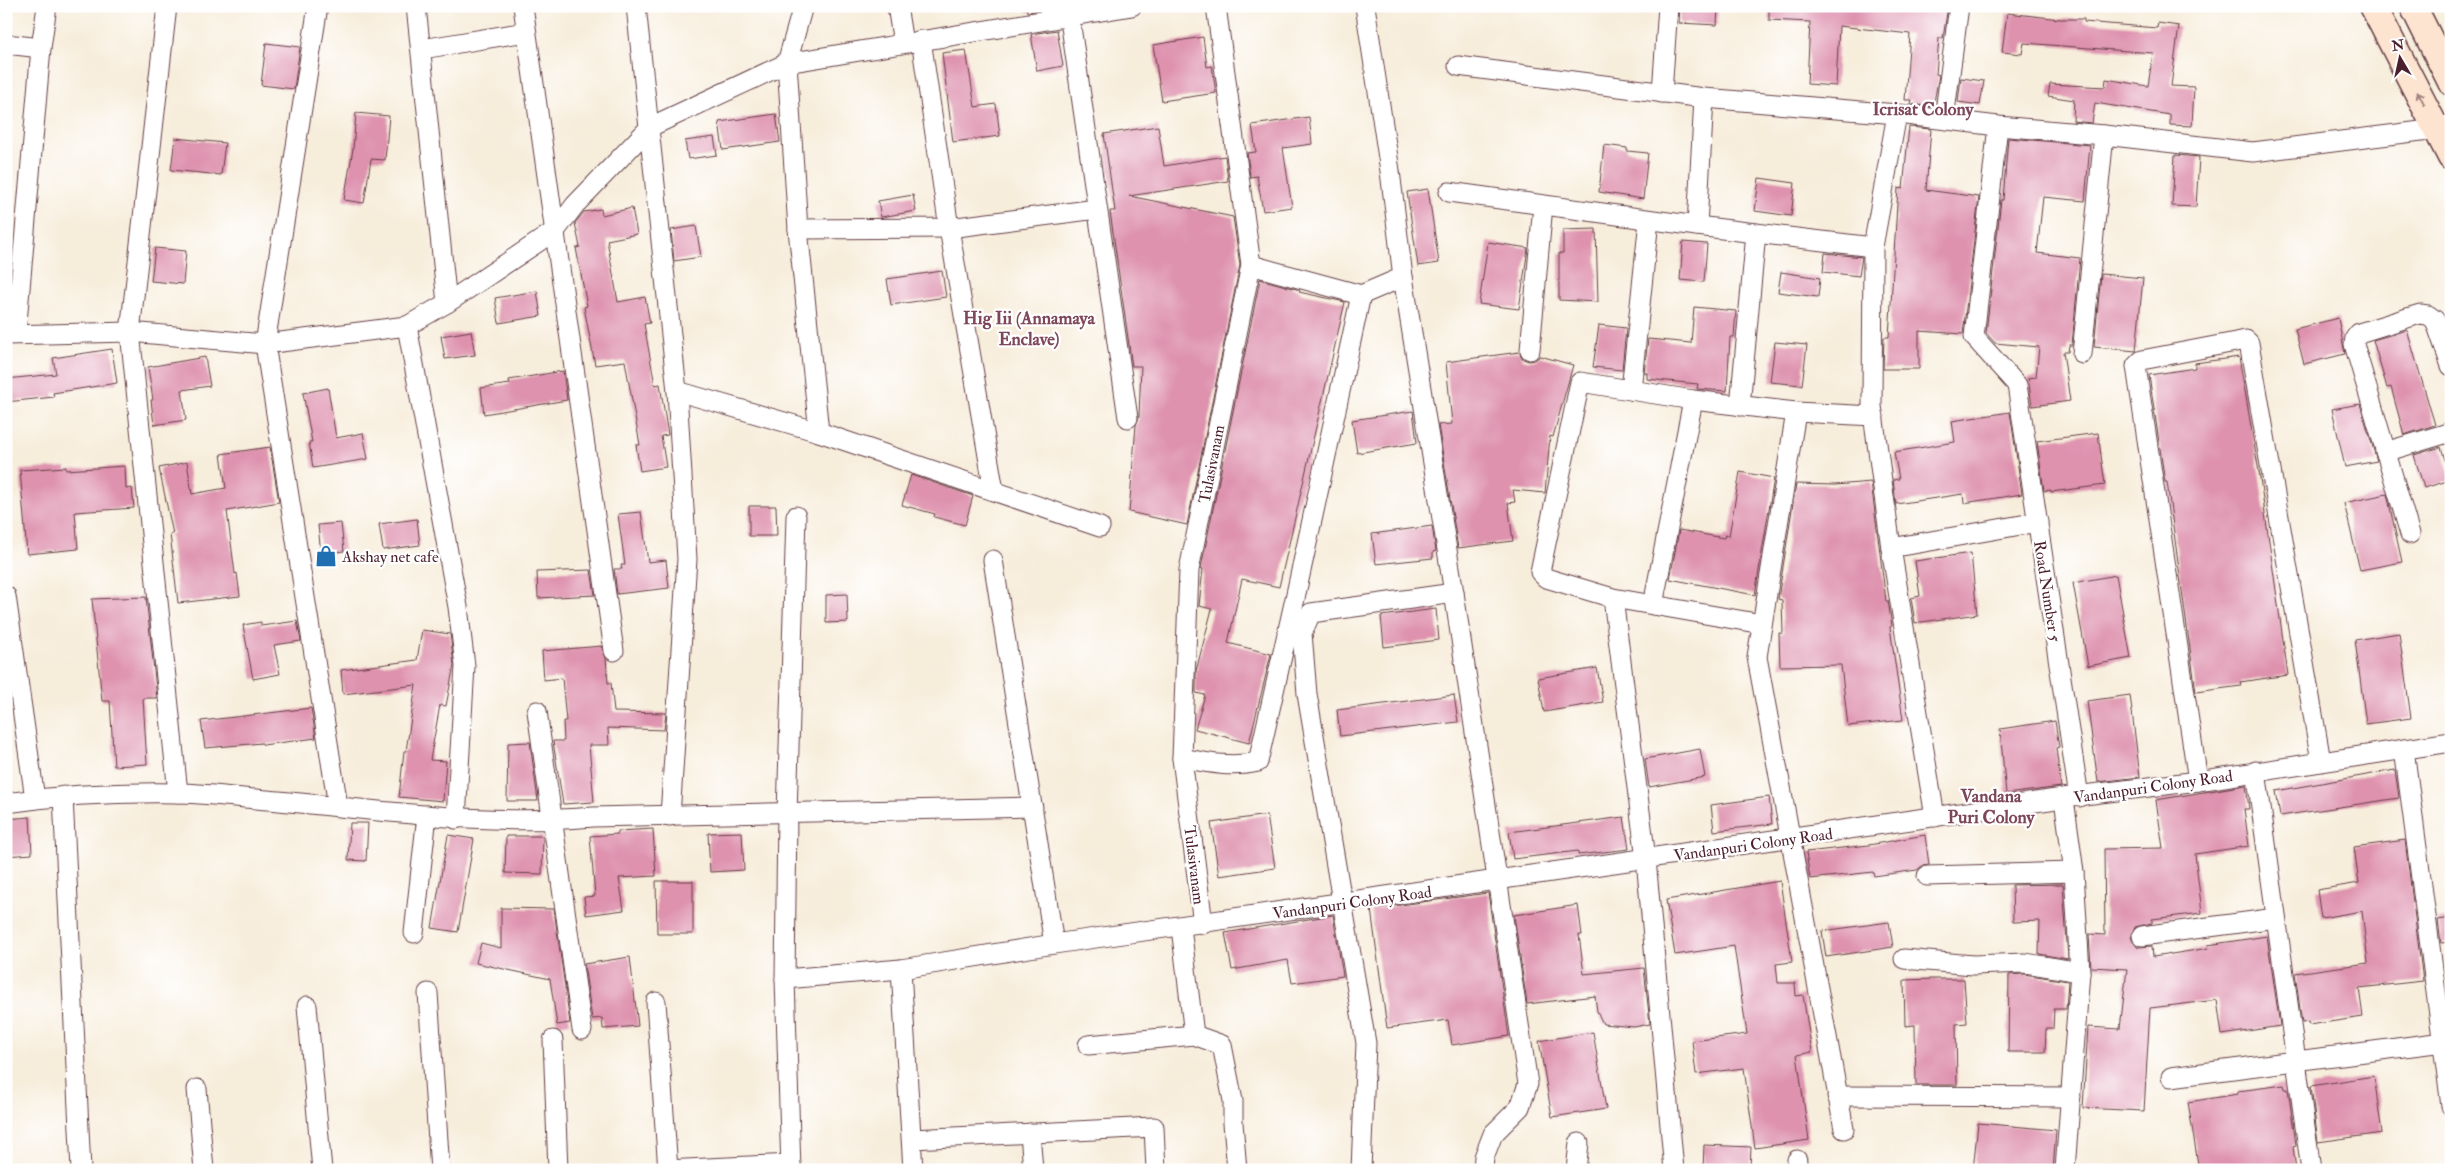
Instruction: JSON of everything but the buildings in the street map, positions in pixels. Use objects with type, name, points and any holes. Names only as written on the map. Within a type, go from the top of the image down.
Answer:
[{"type":"main road","points":[[2373,6],[2444,126],[2451,157]]},
{"type":"main road","points":[[2413,6],[2451,82]]},
{"type":"street","points":[[47,6],[11,334],[130,332],[265,344],[407,326],[447,303],[556,230],[575,205],[650,127],[788,63],[912,42],[1069,11],[1132,6]]},
{"type":"street","points":[[167,6],[130,332],[178,792]]},
{"type":"street","points":[[318,6],[265,344],[338,806]]},
{"type":"street","points":[[416,6],[422,49],[447,303]]},
{"type":"street","points":[[523,6],[614,651]]},
{"type":"street","points":[[636,6],[677,391],[688,559],[670,816]]},
{"type":"street","points":[[803,6],[788,63],[798,229],[819,432]]},
{"type":"street","points":[[897,6],[912,42],[949,228],[994,491]]},
{"type":"street","name":"Tulasivanam","points":[[1203,924],[1182,758],[1189,570],[1251,265],[1216,6]]},
{"type":"street","points":[[1365,6],[1390,171],[1403,277],[1454,593],[1528,1084],[1520,1107],[1492,1134],[1484,1157],[1483,1170]]},
{"type":"street","points":[[1662,93],[1668,6]]},
{"type":"street","points":[[1944,119],[1959,6]]},
{"type":"street","points":[[1069,11],[1128,418]]},
{"type":"street","points":[[422,49],[526,32]]},
{"type":"street","points":[[6,44],[42,48]]},
{"type":"street","points":[[1458,66],[1704,98],[1897,114],[2253,152],[2444,126]]},
{"type":"street","points":[[1697,226],[1704,98]]},
{"type":"street","points":[[1897,114],[1873,247],[1874,416],[1891,548],[1935,817]]},
{"type":"street","name":"Road Number 5","points":[[1998,126],[1974,337],[2017,385],[2038,522],[2072,798],[2080,972],[2066,1170]]},
{"type":"street","points":[[2082,354],[2104,135]]},
{"type":"street","points":[[1449,192],[1649,220],[1873,247]]},
{"type":"street","points":[[1530,350],[1543,205]]},
{"type":"street","points":[[798,229],[949,228],[1098,209]]},
{"type":"street","points":[[1631,390],[1649,220]]},
{"type":"street","points":[[1740,406],[1756,233]]},
{"type":"street","points":[[1251,265],[1361,295],[1403,277]]},
{"type":"street","points":[[1182,758],[1222,765],[1244,765],[1258,762],[1361,295]]},
{"type":"street","points":[[2410,534],[2354,344],[2355,338],[2359,332],[2420,314],[2428,315],[2435,320],[2451,366]]},
{"type":"street","points":[[407,326],[458,607],[465,666],[456,818]]},
{"type":"street","points":[[2198,781],[2136,366],[2142,360],[2246,340],[2250,343],[2320,761]]},
{"type":"street","points":[[1762,624],[1613,598],[1546,578],[1540,572],[1577,385],[1582,381],[1740,406],[1796,412],[1874,416]]},
{"type":"street","points":[[677,391],[819,432],[1100,527]]},
{"type":"street","points":[[1653,605],[1693,400]]},
{"type":"street","points":[[1796,412],[1757,656],[1844,1129]]},
{"type":"street","points":[[2386,452],[2451,432]]},
{"type":"street","points":[[656,1002],[672,1169],[791,1167],[785,979],[787,814],[796,516]]},
{"type":"street","points":[[1891,548],[2038,522]]},
{"type":"street","points":[[993,560],[1034,807],[1054,944]]},
{"type":"street","points":[[1361,1170],[1366,1043],[1307,694],[1302,632],[1311,613],[1454,593]]},
{"type":"street","points":[[6,596],[34,799]]},
{"type":"street","points":[[1613,598],[1646,859],[1674,1170]]},
{"type":"street","points":[[537,711],[582,1030]]},
{"type":"street","name":"Vandanpuri Colony Road","points":[[785,979],[901,969],[1054,944],[2198,781],[2451,742]]},
{"type":"street","points":[[2404,749],[2446,1041],[2451,1106]]},
{"type":"street","points":[[2256,771],[2311,1170]]},
{"type":"street","points":[[6,803],[63,796],[178,792],[456,818],[553,820],[593,817],[1034,807]]},
{"type":"street","points":[[63,796],[82,1170]]},
{"type":"street","points":[[414,933],[427,815]]},
{"type":"street","points":[[1927,876],[2074,872]]},
{"type":"street","points":[[2142,936],[2276,918]]},
{"type":"street","points":[[1181,927],[1194,1035]]},
{"type":"street","points":[[1904,959],[1973,965],[2025,963],[2080,972]]},
{"type":"street","points":[[901,969],[914,1170]]},
{"type":"street","points":[[428,993],[440,1170]]},
{"type":"street","points":[[307,1006],[322,1170]]},
{"type":"street","points":[[1088,1044],[1194,1035],[1222,1045],[1233,1101],[1237,1170]]},
{"type":"street","points":[[553,1040],[558,1170]]},
{"type":"street","points":[[2171,1077],[2446,1041]]},
{"type":"street","points":[[196,1089],[204,1170]]},
{"type":"street","points":[[1837,1096],[2070,1097]]},
{"type":"street","points":[[912,1139],[1154,1127],[1156,1170]]},
{"type":"street","points":[[1030,1133],[1033,1170]]},
{"type":"street","points":[[1576,1170],[1579,1143]]},
{"type":"place","name":"Akshay net cafe","points":[[326,556]]},
{"type":"district","name":"Icrisat Colony","points":[[1923,109]]},
{"type":"district","name":"Hig Iii (Annamaya Enclave)","points":[[1029,328]]},
{"type":"district","name":"Vandana Puri Colony","points":[[1991,806]]}]
